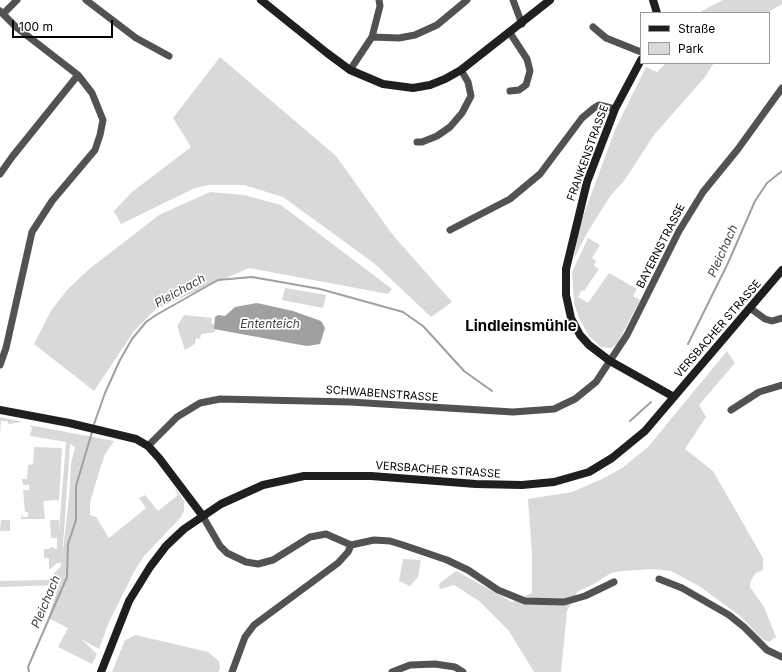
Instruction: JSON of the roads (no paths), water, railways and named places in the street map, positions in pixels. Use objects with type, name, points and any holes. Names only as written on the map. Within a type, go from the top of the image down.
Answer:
[{"type":"street","points":[[0,365],[6,348],[32,232],[52,201],[95,150],[103,120],[92,92],[78,75],[16,27],[1,12],[17,0]]},
{"type":"street","points":[[86,0],[136,38],[170,56]]},
{"type":"street","points":[[261,0],[350,70],[383,84],[413,88],[430,85],[445,79],[460,70],[522,24],[550,0]]},
{"type":"street","points":[[350,70],[372,37],[380,6],[379,0]]},
{"type":"street","points":[[372,37],[399,38],[415,35],[437,25],[466,0]]},
{"type":"street","points":[[513,0],[522,24]]},
{"type":"street","points":[[653,0],[657,12]]},
{"type":"street","points":[[593,27],[606,38],[640,52]]},
{"type":"street","points":[[510,33],[527,59],[530,71],[526,85],[519,90],[510,91]]},
{"type":"street","name":"FRANKENSTRASSE","points":[[640,62],[615,109],[587,182],[566,269],[567,302],[571,318],[580,335],[588,345],[610,361],[674,397]]},
{"type":"street","points":[[416,142],[422,142],[437,136],[450,127],[462,113],[470,96],[468,82],[460,70]]},
{"type":"street","points":[[0,174],[78,75]]},
{"type":"street","name":"BAYERNSTRASSE","points":[[610,361],[627,335],[679,231],[703,192],[738,149],[782,88]]},
{"type":"street","points":[[450,230],[510,199],[540,174],[582,118],[594,108],[599,106],[615,109]]},
{"type":"street","name":"VERSBACHER STRASSE","points":[[101,672],[137,585],[166,546],[202,515],[252,489],[304,476],[371,476],[501,485],[539,484],[589,472],[629,446],[645,430],[782,270]]},
{"type":"street","points":[[750,308],[765,319],[781,319]]},
{"type":"street","name":"SCHWABENSTRASSE","points":[[148,446],[178,417],[200,404],[220,399],[350,402],[513,412],[554,409],[571,402],[588,391],[610,361]]},
{"type":"street","points":[[731,410],[759,392],[782,385]]},
{"type":"street","points":[[0,410],[107,431],[136,439],[148,446],[159,458],[202,515],[213,536],[227,553],[246,562],[258,564],[273,560],[310,537],[326,534],[351,544],[374,540],[390,541],[401,544],[447,560],[468,570],[498,590],[525,601],[564,602],[585,596],[614,582]]},
{"type":"street","points":[[232,672],[245,637],[254,625],[338,562],[348,552],[351,544]]},
{"type":"street","points":[[659,578],[678,586],[729,615],[744,627],[767,650],[782,657]]},
{"type":"street","points":[[392,672],[410,665],[435,664],[455,667],[463,672]]},
{"type":"water","name":"Ententeich","points":[[257,303],[293,311],[321,321],[325,328],[320,344],[307,346],[214,329],[215,317],[218,315],[225,316],[235,307]]},
{"type":"waterway","name":"Pleichach","points":[[688,344],[728,263],[755,201],[767,183],[782,171]]},
{"type":"waterway","name":"Pleichach","points":[[93,427],[105,393],[120,360],[132,339],[146,322],[218,280],[252,277],[320,289],[403,312],[423,326],[464,371],[492,391]]},
{"type":"waterway","name":"Pleichach","points":[[630,421],[651,402]]},
{"type":"waterway","name":"Pleichach","points":[[29,672],[28,667],[67,577],[68,544],[76,520],[76,486],[92,432]]},
{"type":"district","name":"Lindleinsmühle","points":[[521,326]]}]
